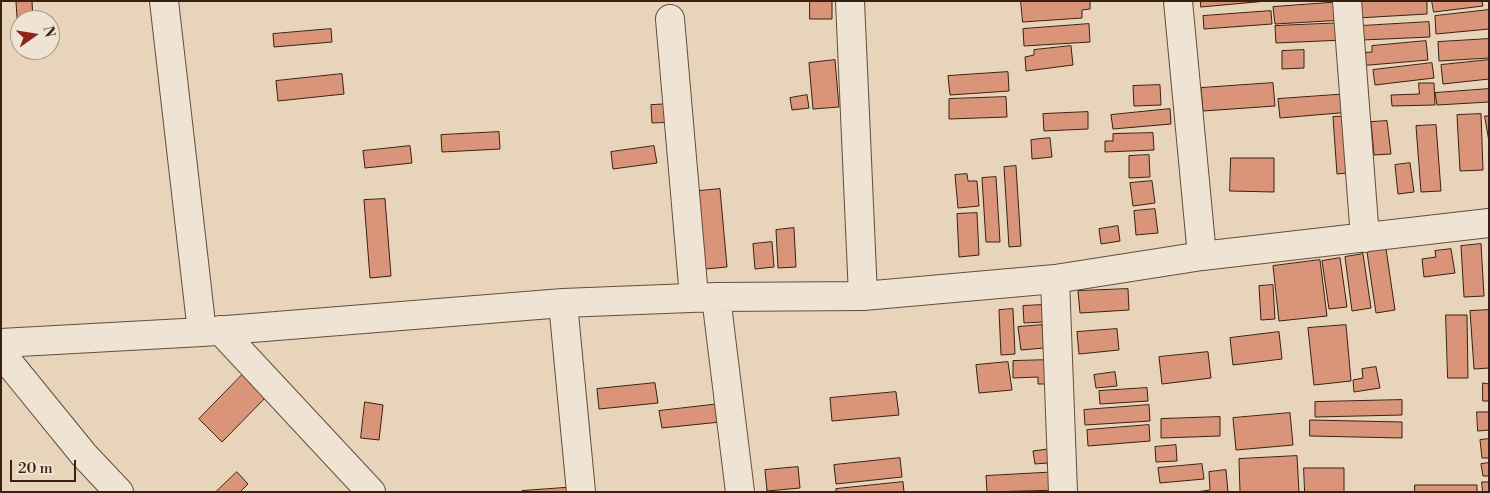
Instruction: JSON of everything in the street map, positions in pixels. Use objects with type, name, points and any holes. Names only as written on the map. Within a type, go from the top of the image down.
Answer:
[{"type":"street","points":[[164,1],[211,331],[371,492]]},
{"type":"street","points":[[850,1],[863,296]]},
{"type":"street","points":[[1178,1],[1202,256]]},
{"type":"street","points":[[1347,1],[1365,238]]},
{"type":"street","points":[[670,19],[705,297],[740,492]]},
{"type":"street","points":[[1,343],[211,331],[563,303],[705,297],[863,296],[1055,279],[1202,256],[1489,223]]},
{"type":"street","points":[[1055,279],[1063,492]]},
{"type":"street","points":[[563,303],[581,492]]},
{"type":"street","points":[[1,353],[84,454],[119,492]]},
{"type":"building","points":[[32,1],[32,10],[17,10],[16,2]]},
{"type":"building","points":[[810,1],[832,1],[832,19],[810,19]]},
{"type":"building","points":[[1021,1],[1090,1],[1090,9],[1082,10],[1082,18],[1023,22]]},
{"type":"building","points":[[1201,1],[1267,1],[1201,7]]},
{"type":"building","points":[[1357,1],[1427,1],[1427,14],[1357,18]]},
{"type":"building","points":[[1432,1],[1482,1],[1483,6],[1434,12]]},
{"type":"building","points":[[1342,2],[1343,20],[1275,24],[1273,7]]},
{"type":"building","points":[[1489,10],[1489,29],[1436,34],[1435,16]]},
{"type":"building","points":[[1271,11],[1272,24],[1204,29],[1203,16]]},
{"type":"building","points":[[1429,22],[1430,37],[1362,40],[1361,26]]},
{"type":"building","points":[[1344,23],[1344,40],[1276,43],[1275,26]]},
{"type":"building","points":[[1089,24],[1090,42],[1024,46],[1023,29]]},
{"type":"building","points":[[331,29],[332,42],[274,47],[273,34]]},
{"type":"building","points":[[1489,39],[1489,58],[1439,61],[1438,42]]},
{"type":"building","points":[[1426,41],[1428,60],[1358,66],[1357,53],[1372,52],[1372,46]]},
{"type":"building","points":[[1071,46],[1073,65],[1026,71],[1025,57],[1034,55],[1034,50]]},
{"type":"building","points":[[1304,50],[1304,68],[1282,69],[1282,51]]},
{"type":"building","points":[[835,60],[839,107],[813,109],[809,63]]},
{"type":"building","points":[[1489,60],[1489,79],[1443,84],[1441,65]]},
{"type":"building","points":[[1432,63],[1434,78],[1375,85],[1373,70]]},
{"type":"building","points":[[1008,72],[1009,91],[950,95],[948,76]]},
{"type":"building","points":[[342,74],[344,94],[278,101],[276,81]]},
{"type":"building","points":[[1273,83],[1275,106],[1203,111],[1201,88]]},
{"type":"building","points":[[1419,83],[1434,83],[1435,105],[1392,106],[1391,95],[1419,94]]},
{"type":"building","points":[[1160,85],[1161,105],[1134,106],[1133,86]]},
{"type":"building","points":[[1489,89],[1489,102],[1437,105],[1435,93]]},
{"type":"building","points":[[1349,94],[1351,112],[1280,118],[1278,99]]},
{"type":"building","points":[[807,95],[809,108],[792,110],[790,98]]},
{"type":"building","points":[[1006,97],[1007,117],[949,119],[949,99]]},
{"type":"building","points":[[674,104],[675,122],[652,123],[651,105]]},
{"type":"building","points":[[1170,109],[1171,124],[1113,129],[1111,115]]},
{"type":"building","points":[[1088,112],[1088,129],[1044,131],[1043,114]]},
{"type":"building","points":[[1481,114],[1483,170],[1460,171],[1457,115]]},
{"type":"building","points":[[1353,116],[1357,172],[1337,174],[1333,117]]},
{"type":"building","points":[[1485,116],[1489,116],[1489,141]]},
{"type":"building","points":[[1387,121],[1391,154],[1374,155],[1371,122]]},
{"type":"building","points":[[1436,125],[1441,191],[1421,192],[1416,126]]},
{"type":"building","points":[[499,132],[500,149],[442,152],[441,135]]},
{"type":"building","points":[[1153,133],[1154,150],[1105,152],[1105,141],[1113,141],[1113,134]]},
{"type":"building","points":[[1050,138],[1052,157],[1032,159],[1031,140]]},
{"type":"building","points":[[410,146],[412,163],[365,168],[363,151]]},
{"type":"building","points":[[654,146],[657,163],[613,169],[611,152]]},
{"type":"building","points":[[1149,155],[1150,177],[1129,178],[1129,156]]},
{"type":"building","points":[[1231,158],[1274,158],[1274,192],[1230,191]]},
{"type":"building","points":[[1410,163],[1414,192],[1398,194],[1395,165]]},
{"type":"building","points":[[1016,166],[1021,246],[1009,247],[1004,167]]},
{"type":"building","points":[[967,174],[968,181],[977,181],[979,206],[958,208],[955,175]]},
{"type":"building","points":[[996,177],[1000,242],[986,242],[982,178]]},
{"type":"building","points":[[1152,181],[1155,203],[1133,206],[1130,183]]},
{"type":"building","points":[[720,189],[727,267],[705,269],[699,191]]},
{"type":"building","points":[[385,199],[391,276],[370,278],[364,200]]},
{"type":"building","points":[[1155,209],[1158,233],[1136,235],[1134,211]]},
{"type":"building","points":[[977,213],[979,255],[959,257],[957,214]]},
{"type":"building","points":[[1118,226],[1120,241],[1101,244],[1099,229]]},
{"type":"building","points":[[794,228],[796,267],[778,268],[776,230]]},
{"type":"building","points":[[772,242],[774,267],[755,269],[753,244]]},
{"type":"building","points":[[1481,244],[1484,296],[1464,297],[1461,246]]},
{"type":"building","points":[[1386,249],[1395,310],[1376,313],[1367,252]]},
{"type":"building","points":[[1451,249],[1455,273],[1424,277],[1422,259],[1436,257],[1435,251]]},
{"type":"building","points":[[1363,254],[1371,308],[1352,311],[1345,257]]},
{"type":"building","points":[[1340,258],[1347,307],[1329,309],[1322,261]]},
{"type":"building","points":[[1320,260],[1327,316],[1279,321],[1273,266]]},
{"type":"building","points":[[1273,285],[1275,319],[1261,320],[1259,286]]},
{"type":"building","points":[[1128,289],[1129,310],[1080,313],[1078,291]]},
{"type":"building","points":[[1042,305],[1043,322],[1024,323],[1023,306]]},
{"type":"building","points":[[1013,309],[1015,354],[1001,355],[999,310]]},
{"type":"building","points":[[1489,310],[1489,368],[1474,369],[1470,311]]},
{"type":"building","points":[[1446,315],[1467,315],[1468,378],[1448,378]]},
{"type":"building","points":[[1042,325],[1044,348],[1021,350],[1018,327]]},
{"type":"building","points":[[1346,325],[1351,381],[1314,385],[1308,328]]},
{"type":"building","points":[[1117,329],[1119,350],[1079,354],[1077,332]]},
{"type":"building","points":[[1279,332],[1282,359],[1233,365],[1230,338]]},
{"type":"building","points":[[1208,352],[1211,378],[1162,384],[1159,357]]},
{"type":"building","points":[[1050,360],[1050,384],[1038,384],[1038,377],[1013,378],[1013,361]]},
{"type":"building","points":[[1008,362],[1012,390],[979,393],[976,365]]},
{"type":"building","points":[[1376,367],[1380,388],[1354,392],[1353,380],[1363,378],[1362,369]]},
{"type":"building","points":[[1115,372],[1117,386],[1096,388],[1094,375]]},
{"type":"building","points":[[244,373],[267,396],[222,442],[199,419]]},
{"type":"building","points":[[655,383],[658,403],[599,409],[597,389]]},
{"type":"building","points":[[1483,383],[1489,384],[1489,401],[1483,401]]},
{"type":"building","points":[[1147,388],[1148,401],[1100,404],[1099,391]]},
{"type":"building","points":[[896,392],[899,415],[832,421],[830,398]]},
{"type":"building","points":[[1402,400],[1402,415],[1315,417],[1315,402]]},
{"type":"building","points":[[365,402],[383,405],[379,440],[361,438]]},
{"type":"building","points":[[728,403],[730,421],[662,428],[659,411]]},
{"type":"building","points":[[1149,405],[1150,421],[1085,425],[1084,410]]},
{"type":"building","points":[[1477,412],[1489,412],[1489,430],[1478,431]]},
{"type":"building","points":[[1290,413],[1293,445],[1236,450],[1233,418]]},
{"type":"building","points":[[1220,417],[1220,436],[1161,438],[1161,419]]},
{"type":"building","points":[[1310,420],[1402,422],[1402,438],[1310,436]]},
{"type":"building","points":[[1149,425],[1150,441],[1088,446],[1087,430]]},
{"type":"building","points":[[1489,439],[1489,458],[1482,458],[1480,440]]},
{"type":"building","points":[[1057,440],[1060,469],[1048,470],[1047,463],[1035,464],[1033,451],[1048,449],[1047,441]]},
{"type":"building","points":[[1176,445],[1177,461],[1156,462],[1155,447]]},
{"type":"building","points":[[1297,456],[1299,492],[1240,492],[1239,459]]},
{"type":"building","points":[[900,458],[902,477],[836,484],[834,465]]},
{"type":"building","points":[[1489,463],[1489,476],[1483,476],[1481,464]]},
{"type":"building","points":[[1202,464],[1204,479],[1160,483],[1158,468]]},
{"type":"building","points":[[798,467],[800,488],[767,491],[765,470]]},
{"type":"building","points":[[1304,468],[1344,468],[1344,492],[1305,492]]},
{"type":"building","points":[[1226,470],[1228,492],[1196,492],[1210,490],[1209,472]]},
{"type":"building","points":[[237,472],[248,484],[240,492],[216,492]]},
{"type":"building","points":[[1059,472],[1060,490],[987,492],[986,476]]},
{"type":"building","points":[[903,482],[904,492],[836,492],[836,489]]},
{"type":"building","points":[[1482,482],[1489,482],[1489,492],[1483,492]]},
{"type":"building","points":[[1415,485],[1477,485],[1477,492],[1415,492]]},
{"type":"building","points":[[577,487],[578,492],[522,492],[522,491]]}]
